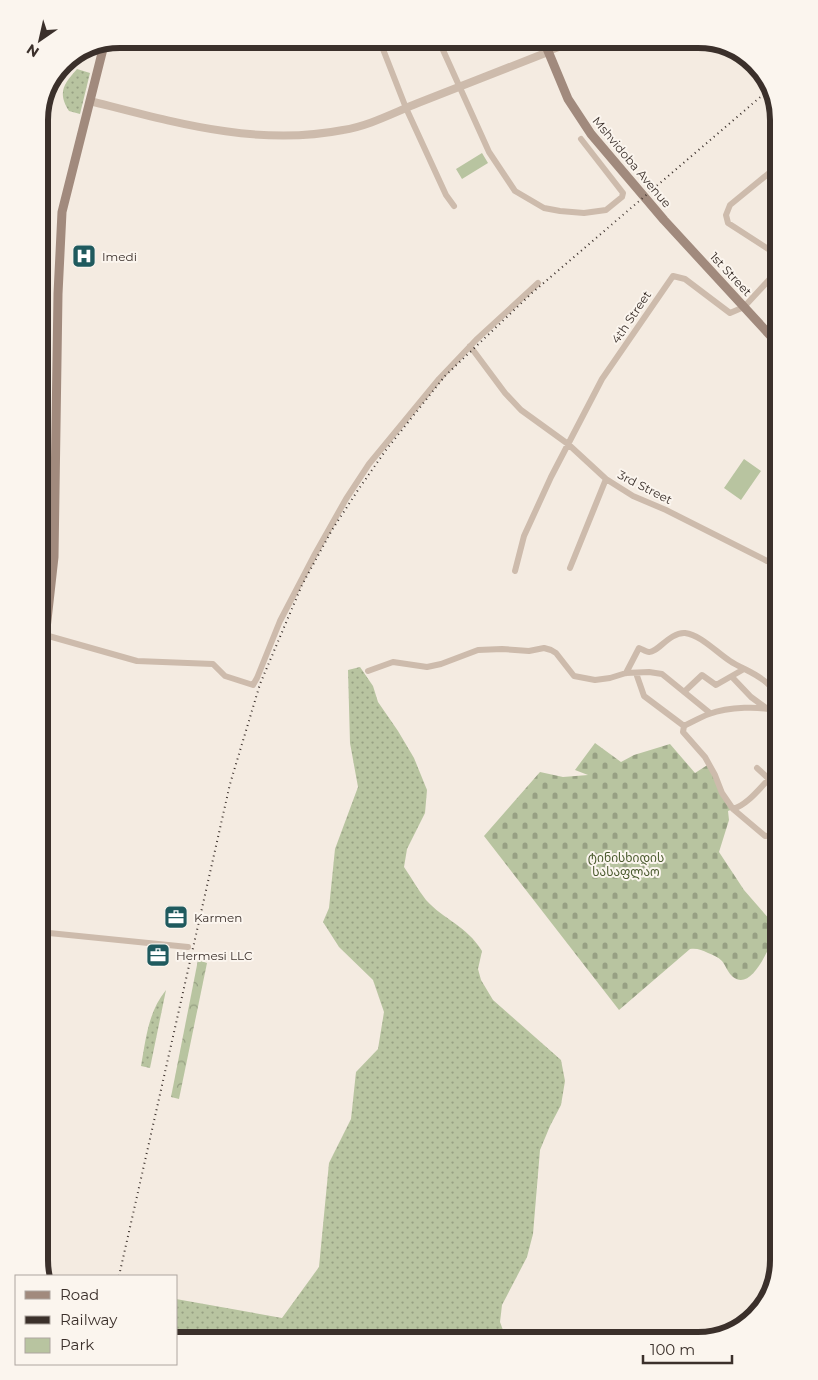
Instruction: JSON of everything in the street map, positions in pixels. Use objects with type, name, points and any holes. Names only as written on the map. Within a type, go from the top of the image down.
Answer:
[{"type":"main road","name":"Mshvidoba Avenue","points":[[546,48],[568,100],[590,134],[664,220]]},
{"type":"main road","points":[[48,609],[54,557],[58,294],[62,212],[103,50]]},
{"type":"main road","name":"1st Street","points":[[664,220],[770,335]]},
{"type":"street","points":[[383,48],[406,108],[446,195],[454,206]]},
{"type":"street","points":[[442,48],[489,152],[514,189],[544,208],[584,213],[606,210],[623,193],[580,139]]},
{"type":"street","points":[[90,101],[213,130],[274,136],[315,134],[344,130],[374,121],[559,48]]},
{"type":"street","points":[[770,172],[730,204],[726,215],[728,223],[770,250]]},
{"type":"street","name":"4th Street","points":[[568,444],[602,379],[673,276],[685,279],[730,313],[744,307]]},
{"type":"street","points":[[744,307],[770,279]]},
{"type":"street","points":[[48,636],[137,661],[213,664],[225,676],[253,685],[280,621],[315,554],[368,464],[439,378],[470,346],[538,283]]},
{"type":"street","name":"3rd Street","points":[[470,346],[505,393],[521,410],[568,444],[606,479],[633,496],[666,510],[770,562]]},
{"type":"street","points":[[515,571],[524,536],[550,477],[568,444]]},
{"type":"street","points":[[570,568],[606,479]]},
{"type":"street","points":[[626,673],[639,648],[652,652],[669,638],[684,633],[698,636],[708,646],[761,678],[770,686]]},
{"type":"street","points":[[368,671],[393,662],[427,667],[441,664],[478,650],[529,651],[544,648],[556,653],[574,676],[595,680],[626,673],[649,672],[662,674],[710,713]]},
{"type":"street","points":[[684,692],[702,675],[716,685],[744,669]]},
{"type":"street","points":[[636,673],[644,696],[684,726]]},
{"type":"street","points":[[732,676],[751,697],[767,709]]},
{"type":"street","points":[[684,726],[710,713],[738,708],[770,710]]},
{"type":"street","points":[[684,726],[683,732],[705,757],[722,793],[733,809],[765,836],[770,836]]},
{"type":"street","points":[[733,809],[746,801],[769,779],[757,768]]},
{"type":"street","points":[[48,933],[188,947]]},
{"type":"green space","points":[[77,69],[90,73],[80,114],[69,111],[63,99],[64,88]]},
{"type":"green space","points":[[482,153],[488,163],[462,179],[456,169]]},
{"type":"green space","points":[[744,459],[761,471],[741,500],[724,488]]},
{"type":"green space","points":[[360,667],[373,686],[378,702],[414,758],[427,790],[425,813],[407,849],[404,867],[426,900],[476,942],[482,951],[478,969],[481,980],[493,1000],[561,1060],[565,1081],[561,1105],[540,1150],[533,1234],[527,1257],[502,1305],[500,1322],[504,1332],[178,1332],[178,1299],[282,1318],[319,1267],[329,1163],[351,1119],[356,1072],[378,1049],[384,1012],[373,980],[339,947],[323,922],[329,908],[335,849],[358,787],[350,743],[348,670]]},
{"type":"green space","name":"ტინისხიდის სასაფლაო","points":[[595,743],[621,762],[634,755],[670,744],[695,773],[709,764],[733,809],[728,811],[729,820],[719,852],[744,890],[770,920],[770,945],[761,963],[748,978],[740,980],[733,977],[717,957],[699,950],[690,949],[619,1010],[484,836],[540,772],[563,777],[588,775],[575,770]]},
{"type":"green space","points":[[198,960],[207,963],[179,1099],[171,1097]]},
{"type":"green space","points":[[166,990],[150,1068],[141,1066],[151,1017]]},
{"type":"railway","points":[[119,1275],[230,784],[260,684],[302,585],[332,530],[386,450],[445,376],[532,293],[765,93]]},
{"type":"place","name":"Imedi","points":[[84,256]]},
{"type":"place","name":"Karmen","points":[[176,917]]},
{"type":"place","name":"Hermesi LLC","points":[[158,955]]}]
